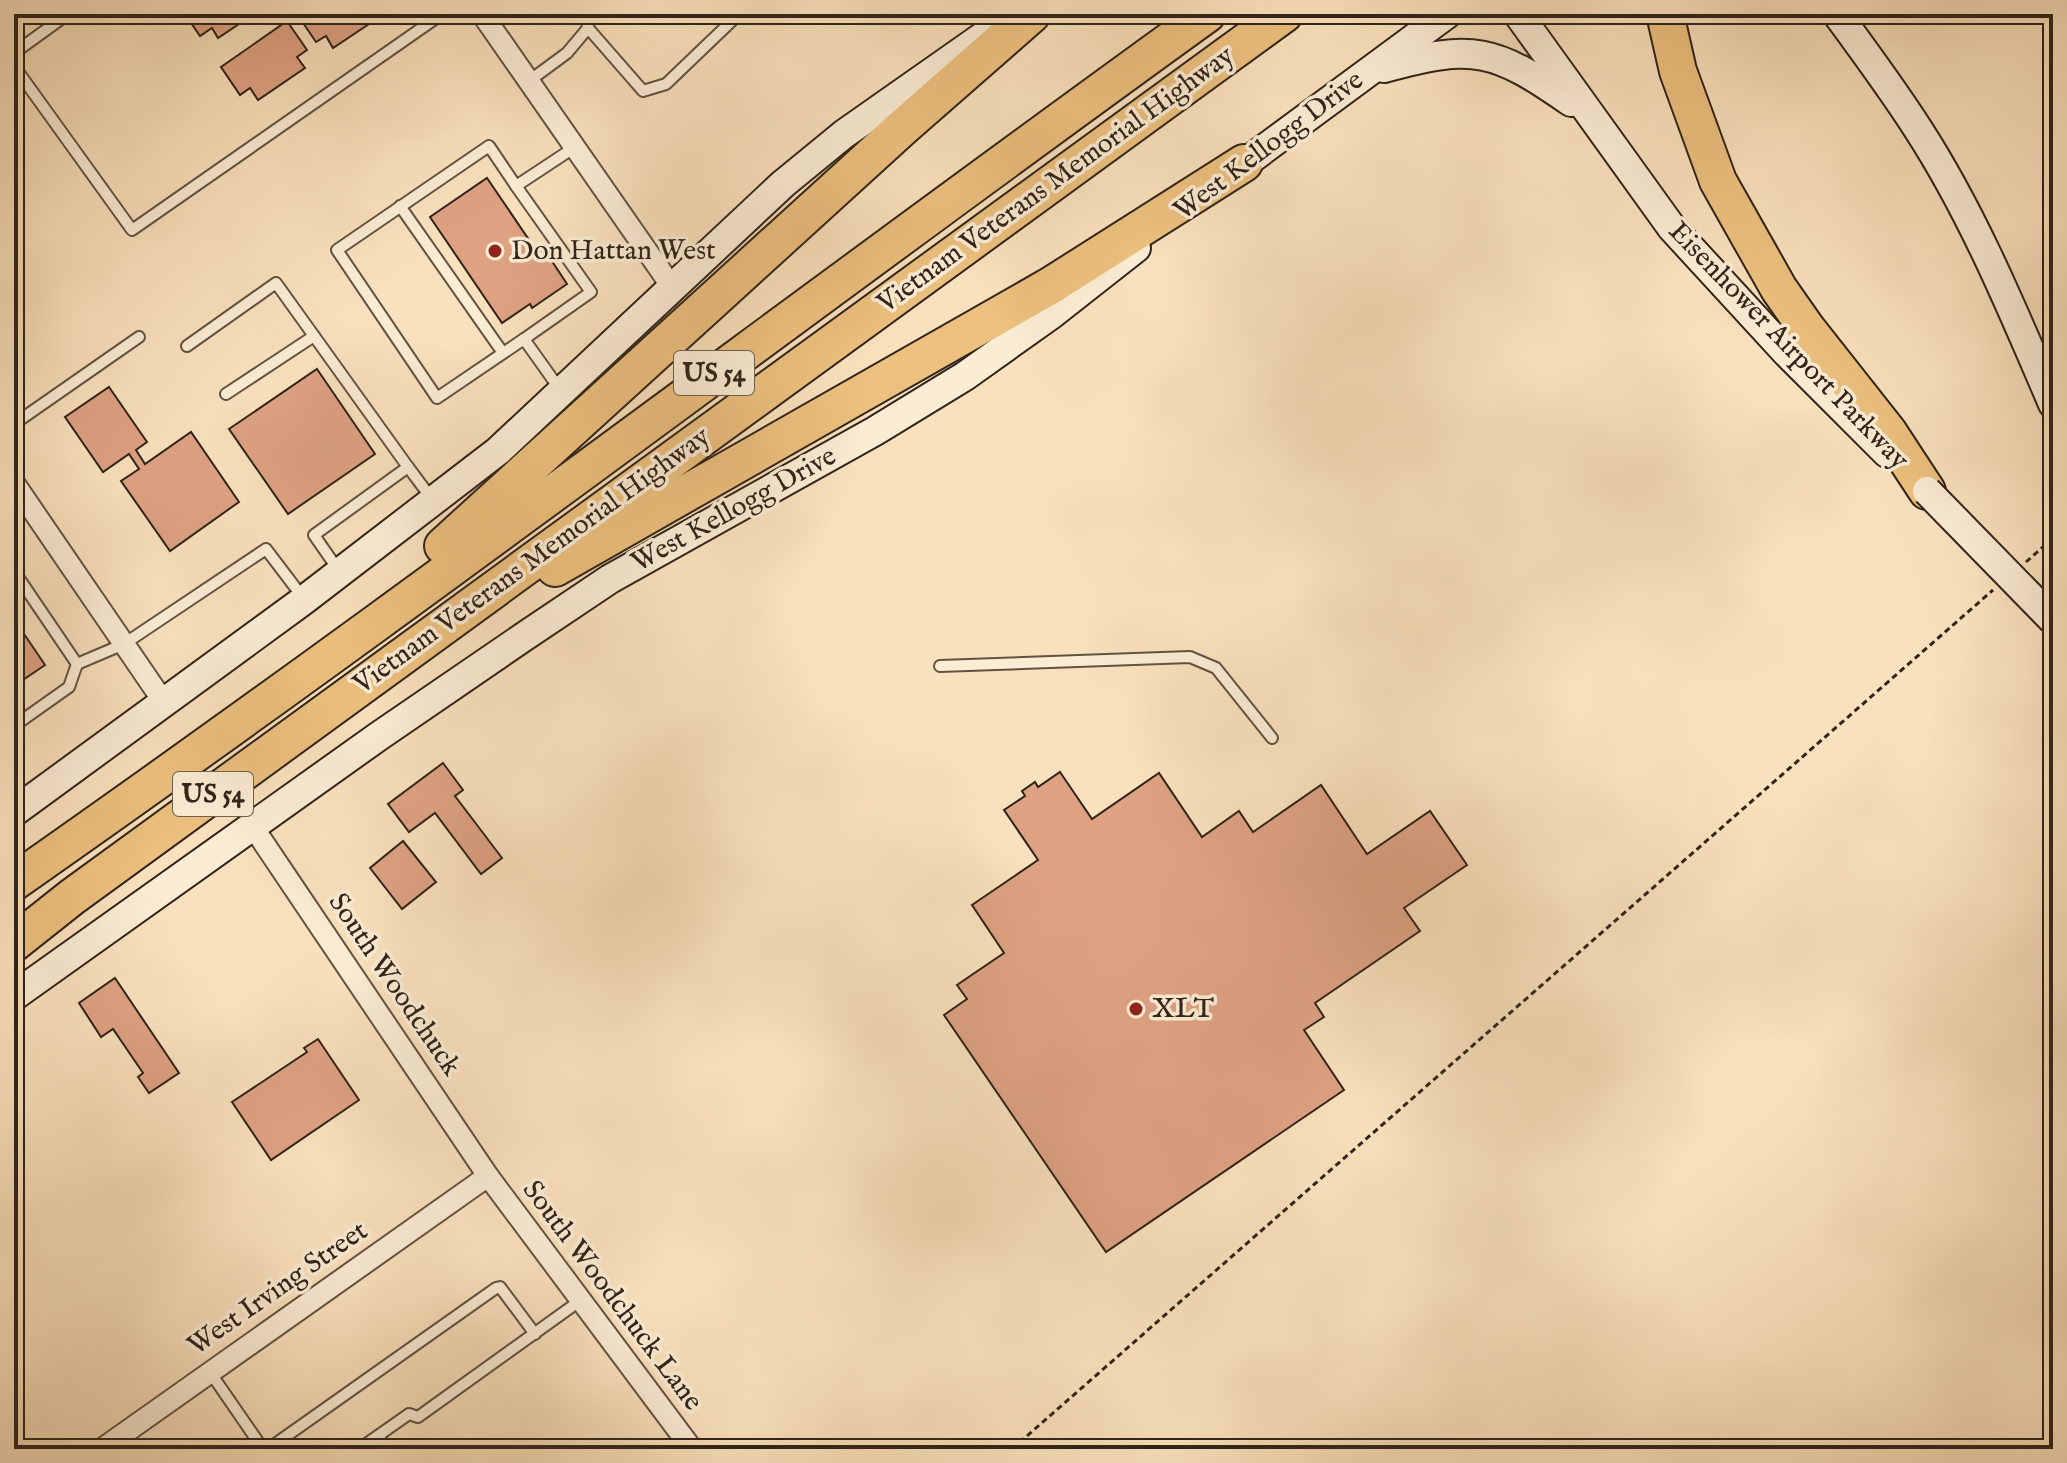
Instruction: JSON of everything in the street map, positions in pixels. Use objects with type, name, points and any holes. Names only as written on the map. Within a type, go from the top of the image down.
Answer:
[{"type":"highway","points":[[224,735],[486,510],[902,128],[1032,14]]},
{"type":"highway","name":"Vietnam Veterans Memorial Highway","points":[[14,882],[224,735],[794,313],[1207,14]]},
{"type":"highway","name":"Vietnam Veterans Memorial Highway","points":[[14,943],[72,897],[1284,14]]},
{"type":"highway","points":[[1665,14],[1678,71],[1725,193],[1779,289],[1889,433],[1927,491]]},
{"type":"highway","points":[[414,647],[1050,286],[1244,163]]},
{"type":"main road","points":[[14,812],[341,573],[498,451],[783,184],[844,134],[1015,14]]},
{"type":"main road","name":"West Kellogg Drive","points":[[14,996],[379,736],[610,579],[875,431],[965,376],[1052,314],[1244,163],[1447,14]]},
{"type":"main road","name":"Eisenhower Airport Parkway","points":[[1518,14],[1672,228],[1719,282],[2053,620]]},
{"type":"main road","points":[[1840,14],[1919,131],[1949,183],[2053,404]]},
{"type":"main road","points":[[1367,73],[1431,55],[1461,52],[1491,56],[1516,67],[1574,105],[1605,137]]},
{"type":"street","points":[[482,14],[672,287]]},
{"type":"street","points":[[15,489],[163,701]]},
{"type":"street","name":"South Woodchuck","points":[[253,827],[488,1176]]},
{"type":"street","name":"South Woodchuck Lane","points":[[488,1176],[692,1449]]},
{"type":"street","name":"West Irving Street","points":[[102,1449],[488,1176]]},
{"type":"lane","points":[[14,53],[68,14]]},
{"type":"lane","points":[[14,66],[132,230],[442,14]]},
{"type":"lane","points":[[586,14],[588,28],[643,91],[666,84],[739,14]]},
{"type":"lane","points":[[529,81],[567,53],[588,28]]},
{"type":"lane","points":[[489,146],[591,292],[437,398],[337,250],[400,206],[489,146]]},
{"type":"lane","points":[[516,186],[575,147]]},
{"type":"lane","points":[[400,206],[503,353]]},
{"type":"lane","points":[[187,346],[276,283],[433,501]]},
{"type":"lane","points":[[226,394],[314,336]]},
{"type":"lane","points":[[14,424],[139,337]]},
{"type":"lane","points":[[524,339],[562,392]]},
{"type":"lane","points":[[341,573],[314,535],[408,467]]},
{"type":"lane","points":[[14,726],[69,687],[77,664],[124,644],[266,549],[304,600]]},
{"type":"lane","points":[[14,571],[77,664]]},
{"type":"lane","points":[[940,666],[1190,657],[1216,668],[1272,738]]},
{"type":"lane","points":[[210,1372],[265,1449],[496,1288],[500,1287],[535,1334]]},
{"type":"lane","points":[[359,1449],[409,1414],[418,1417],[581,1300]]},
{"type":"lane","points":[[378,1436],[387,1449]]},
{"type":"path","points":[[2017,569],[2053,538]]},
{"type":"path","points":[[1012,1449],[1993,590]]},
{"type":"building","points":[[185,14],[246,14],[248,18],[218,38],[212,28],[200,36]]},
{"type":"building","points":[[297,14],[381,16],[333,48],[326,36],[316,42]]},
{"type":"building","points":[[287,21],[307,50],[297,57],[305,68],[258,100],[250,88],[240,95],[221,67]]},
{"type":"building","name":"Don Hattan West","points":[[487,178],[538,253],[544,249],[567,284],[532,308],[530,304],[502,323],[430,217]]},
{"type":"building","points":[[317,369],[375,454],[288,514],[229,429]]},
{"type":"building","points":[[109,387],[147,442],[136,450],[145,464],[191,432],[239,502],[170,551],[121,481],[139,469],[129,454],[103,472],[65,417]]},
{"type":"building","points":[[14,619],[45,665],[14,686]]},
{"type":"building","points":[[443,763],[463,790],[455,796],[502,858],[481,874],[435,813],[409,832],[388,804]]},
{"type":"building","name":"XLT","points":[[1060,772],[1092,819],[1159,773],[1202,837],[1239,811],[1253,832],[1321,785],[1367,854],[1430,811],[1467,865],[1404,908],[1420,931],[1315,1003],[1324,1017],[1304,1030],[1344,1090],[1106,1252],[944,1015],[967,999],[957,985],[1004,953],[972,905],[1038,860],[1004,810],[1025,796],[1022,791],[1035,782],[1038,787]]},
{"type":"building","points":[[403,841],[436,882],[402,909],[370,868]]},
{"type":"building","points":[[115,978],[179,1073],[149,1093],[138,1077],[143,1073],[113,1029],[101,1037],[79,1003]]},
{"type":"building","points":[[318,1039],[359,1100],[271,1160],[232,1102],[307,1052],[304,1048]]},
{"type":"place","name":"Don Hattan West","points":[[495,251]]},
{"type":"place","name":"XLT","points":[[1136,1009]]}]
